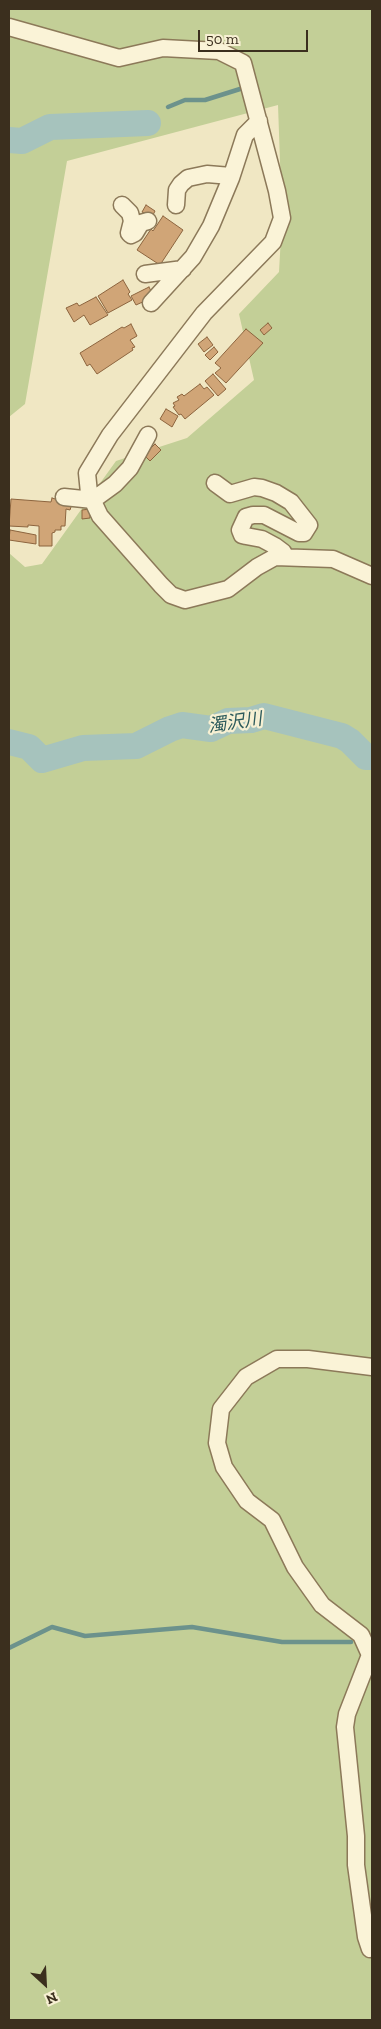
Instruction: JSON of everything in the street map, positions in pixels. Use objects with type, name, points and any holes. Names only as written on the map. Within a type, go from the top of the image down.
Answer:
[{"type":"street","points":[[9,27],[119,58],[163,48],[219,51],[243,63],[277,191],[282,218],[273,242],[204,313],[110,435],[87,473],[90,493],[100,516],[161,585],[172,595],[185,600],[228,588],[274,557],[333,560],[372,576]]},
{"type":"street","points":[[152,303],[193,257],[211,226],[245,135],[259,121]]},
{"type":"street","points":[[176,205],[177,190],[188,178],[207,174],[231,176]]},
{"type":"street","points":[[122,205],[130,213],[132,220],[129,233],[131,235],[136,233],[141,223],[148,221]]},
{"type":"street","points":[[145,274],[183,269]]},
{"type":"street","points":[[64,497],[93,500],[115,484],[130,468],[148,435]]},
{"type":"street","points":[[215,483],[230,494],[254,487],[262,488],[291,502],[308,525],[304,533],[264,515],[246,517],[240,530],[246,536],[262,539],[275,546],[286,557]]},
{"type":"street","points":[[372,1367],[308,1359],[277,1359],[246,1377],[221,1409],[217,1443],[224,1467],[247,1501],[272,1520],[295,1567],[322,1606],[361,1635],[370,1654],[347,1714],[345,1727],[356,1836],[356,1865],[366,1938],[370,1949],[372,1946]]},
{"type":"green space","points":[[9,9],[372,9],[372,2020],[9,2020],[9,553],[25,567],[42,564],[116,461],[187,438],[254,380],[239,314],[279,272],[282,218],[278,105],[67,161],[25,404],[9,417]]},
{"type":"building","points":[[146,205],[155,211],[152,217],[142,212]]},
{"type":"building","points":[[163,216],[183,230],[160,265],[137,250],[151,229],[153,231]]},
{"type":"building","points":[[123,280],[132,300],[108,313],[98,296]]},
{"type":"building","points":[[149,287],[152,293],[145,296],[147,300],[136,305],[131,296]]},
{"type":"building","points":[[96,297],[108,315],[90,325],[84,315],[74,322],[66,308],[77,303],[79,306]]},
{"type":"building","points":[[268,323],[272,328],[264,335],[260,330]]},
{"type":"building","points":[[131,324],[137,336],[130,340],[135,347],[132,348],[133,350],[97,374],[90,364],[87,366],[80,353],[122,327],[124,328]]},
{"type":"building","points":[[246,329],[263,343],[226,383],[215,373],[221,368],[215,363]]},
{"type":"building","points":[[207,337],[213,345],[204,352],[198,344]]},
{"type":"building","points":[[214,347],[218,352],[210,360],[205,355]]},
{"type":"building","points":[[213,374],[226,389],[218,396],[205,381]]},
{"type":"building","points":[[200,384],[204,389],[207,387],[214,395],[185,419],[173,407],[175,406],[173,403],[179,400],[177,397],[182,394],[184,396]]},
{"type":"building","points":[[166,409],[178,416],[172,427],[160,419]]},
{"type":"building","points":[[155,444],[161,450],[150,461],[144,455]]},
{"type":"building","points":[[52,498],[72,504],[70,510],[66,509],[65,526],[61,526],[61,530],[55,530],[52,533],[52,546],[39,546],[39,526],[9,526],[11,499],[51,502]]},
{"type":"building","points":[[90,509],[90,518],[82,519],[82,510]]},
{"type":"building","points":[[10,530],[36,535],[36,544],[9,540]]},
{"type":"waterway","points":[[168,107],[185,100],[205,100],[240,89]]},
{"type":"waterway","points":[[9,140],[22,141],[50,127],[148,123]]},
{"type":"waterway","name":"濁沢川","points":[[9,742],[29,747],[42,760],[83,748],[136,746],[182,725],[211,729],[228,721],[251,720],[264,716],[342,736],[350,741],[366,757],[372,757]]},
{"type":"waterway","points":[[9,1648],[52,1627],[85,1636],[192,1627],[282,1642],[351,1642]]}]
